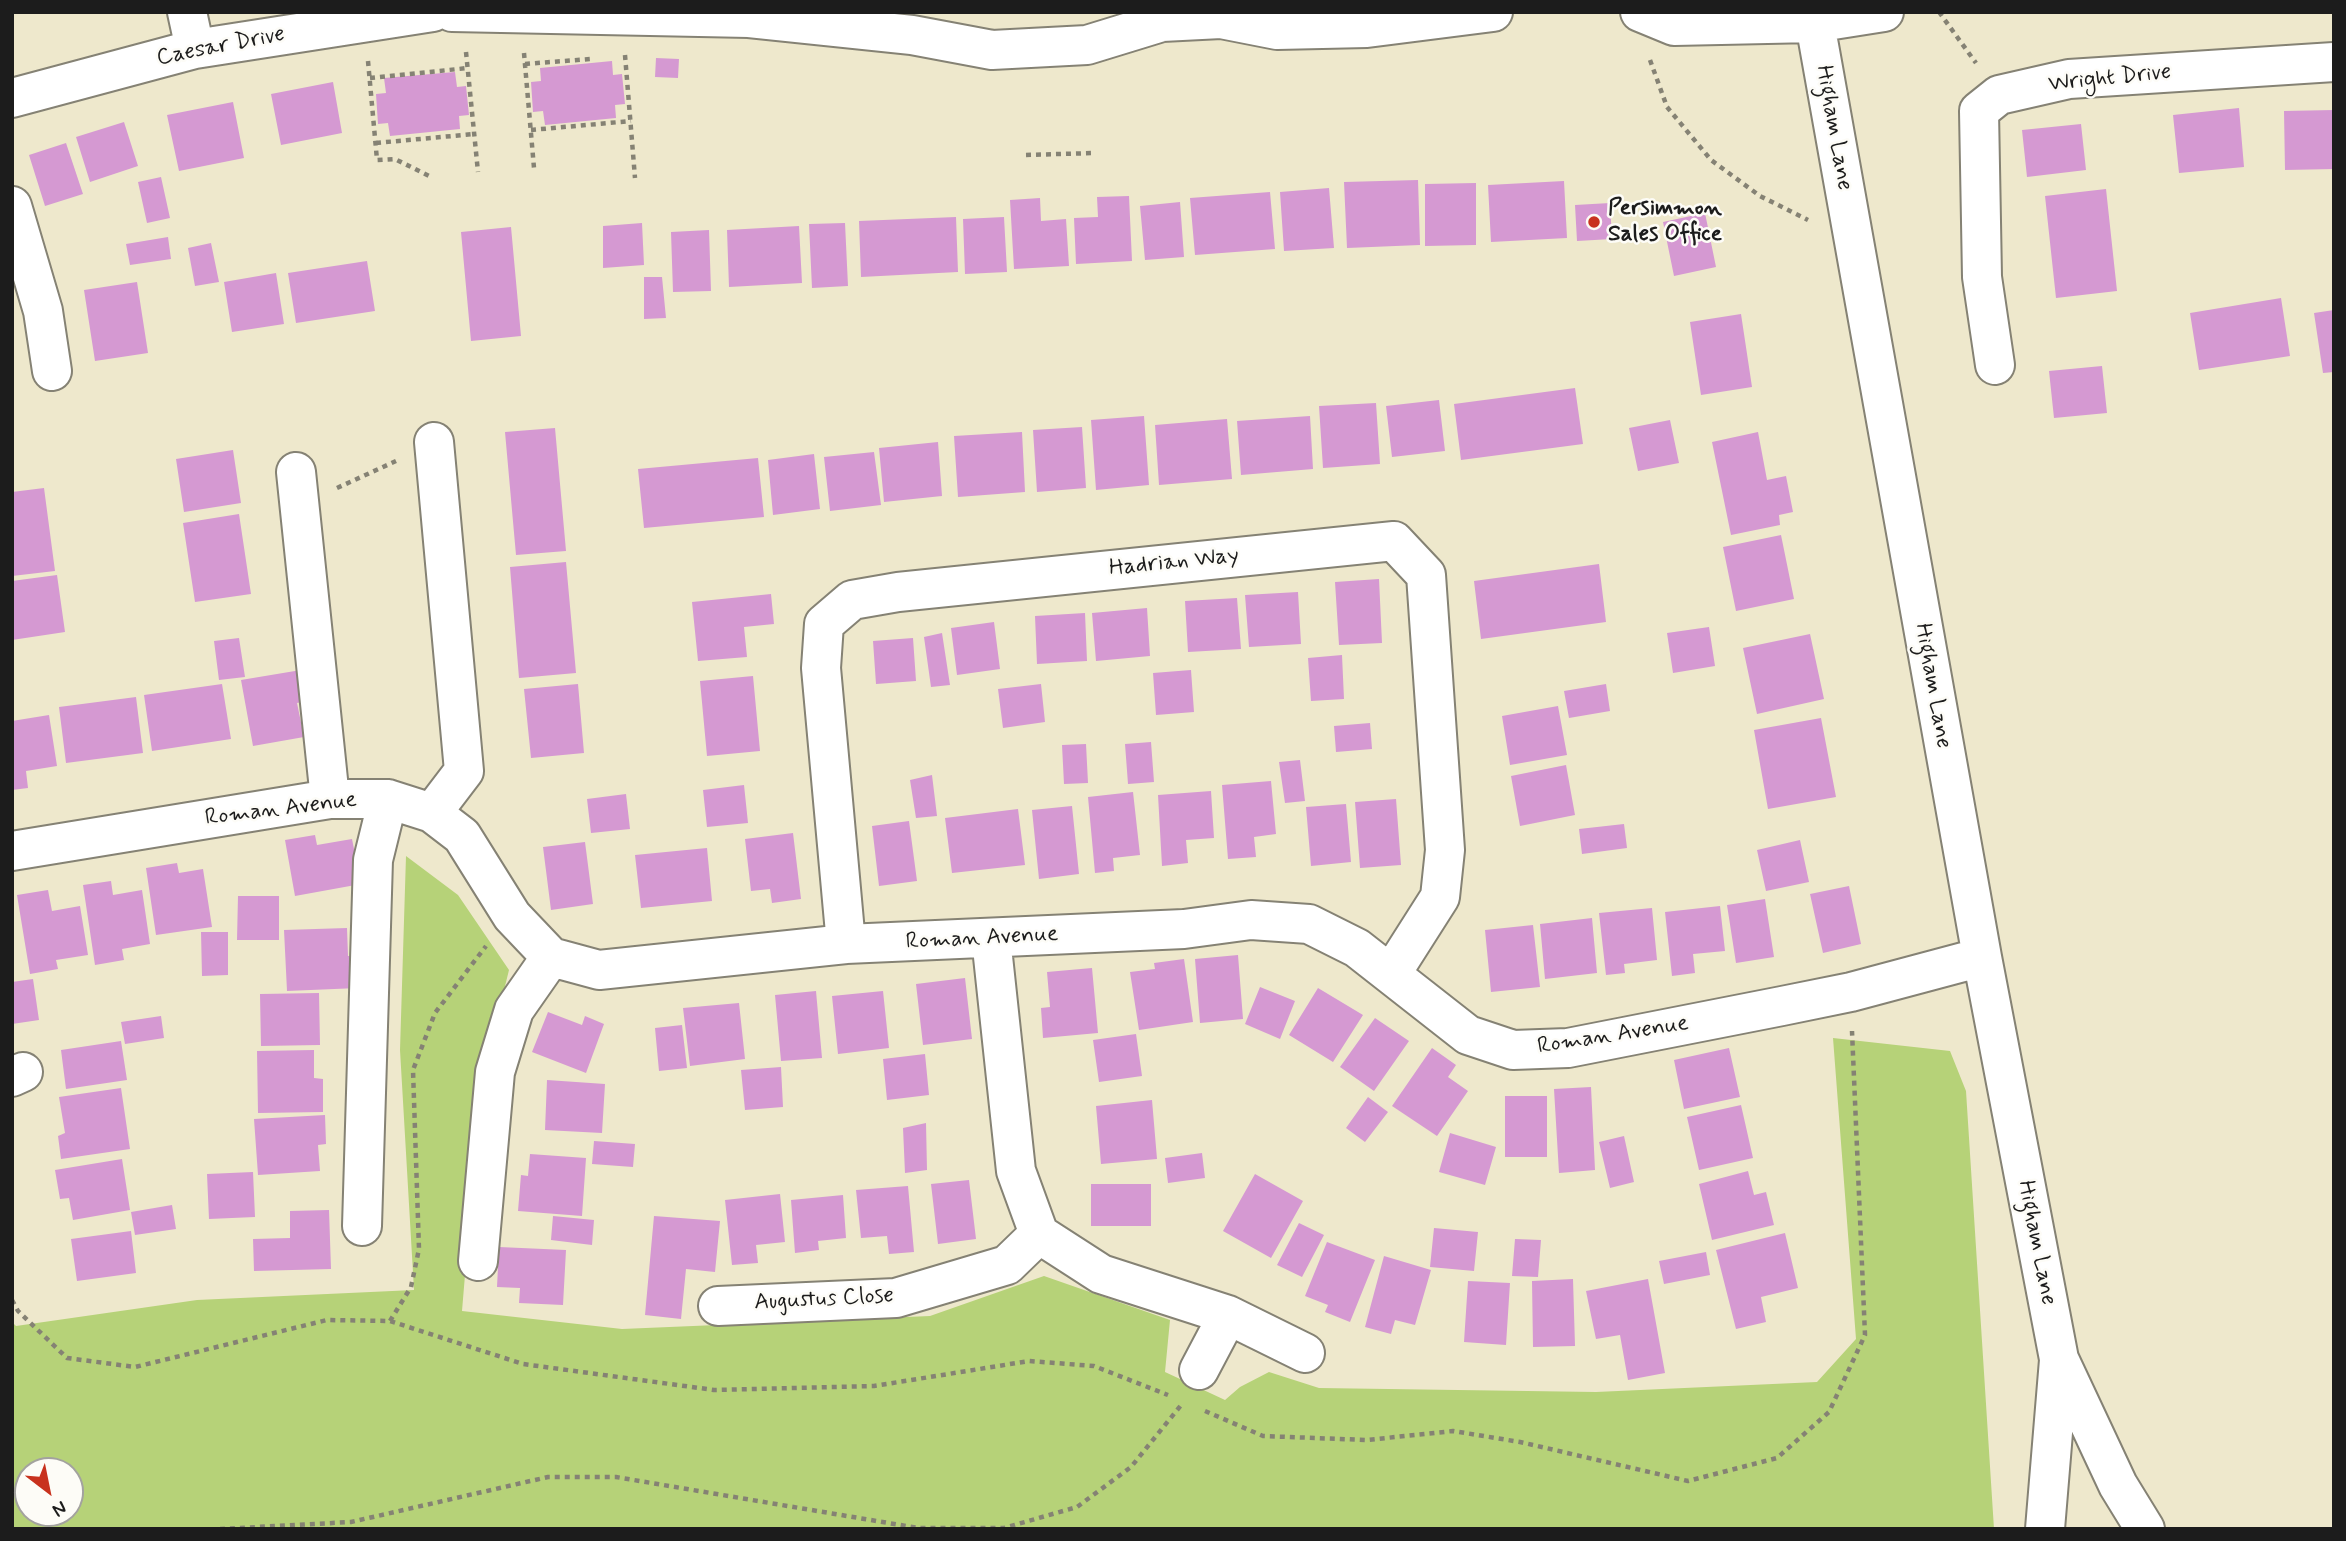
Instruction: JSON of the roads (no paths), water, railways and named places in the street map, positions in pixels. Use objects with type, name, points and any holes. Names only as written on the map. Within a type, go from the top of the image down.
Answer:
[{"type":"street","points":[[187,12],[195,49]]},
{"type":"street","name":"Caesar Drive","points":[[12,97],[195,49],[433,12]]},
{"type":"street","points":[[452,12],[913,23],[992,50],[1087,45],[1162,22],[1221,19],[1277,30],[1367,28],[1493,12]]},
{"type":"street","points":[[1640,12],[1674,26],[1884,12]]},
{"type":"street","name":"Higham Lane","points":[[1813,18],[1982,957],[2059,1359],[2118,1485],[2145,1529]]},
{"type":"street","name":"Wright Drive","points":[[1995,365],[1982,277],[1979,111],[1999,95],[2069,79],[2334,62]]},
{"type":"street","points":[[12,206],[43,311],[52,371]]},
{"type":"street","points":[[432,813],[464,771],[435,442]]},
{"type":"street","points":[[298,489],[330,799]]},
{"type":"street","name":"Hadrian Way","points":[[846,944],[821,668],[824,624],[852,600],[898,592],[1394,541],[1426,575],[1445,850],[1440,897],[1391,974]]},
{"type":"street","name":"Roman Avenue","points":[[12,851],[330,799],[388,799],[432,813],[462,836],[512,916],[551,957],[599,970],[846,944],[1184,929],[1251,920],[1309,924],[1357,948],[1468,1035],[1513,1050],[1568,1048],[1851,992],[1982,957]]},
{"type":"street","points":[[362,1226],[373,859],[388,799]]},
{"type":"street","points":[[991,938],[1016,1171],[1039,1234],[1101,1274],[1228,1315],[1305,1353]]},
{"type":"street","points":[[478,1261],[495,1072],[514,1010],[551,957]]},
{"type":"street","name":"Augustus Close","points":[[718,1306],[896,1298],[1007,1265],[1039,1234]]},
{"type":"street","points":[[1192,1386],[1228,1315]]},
{"type":"street","name":"Higham Lane","points":[[2045,1529],[2059,1359]]},
{"type":"place","name":"Persimmon Sales Office","points":[[1594,222]]}]
